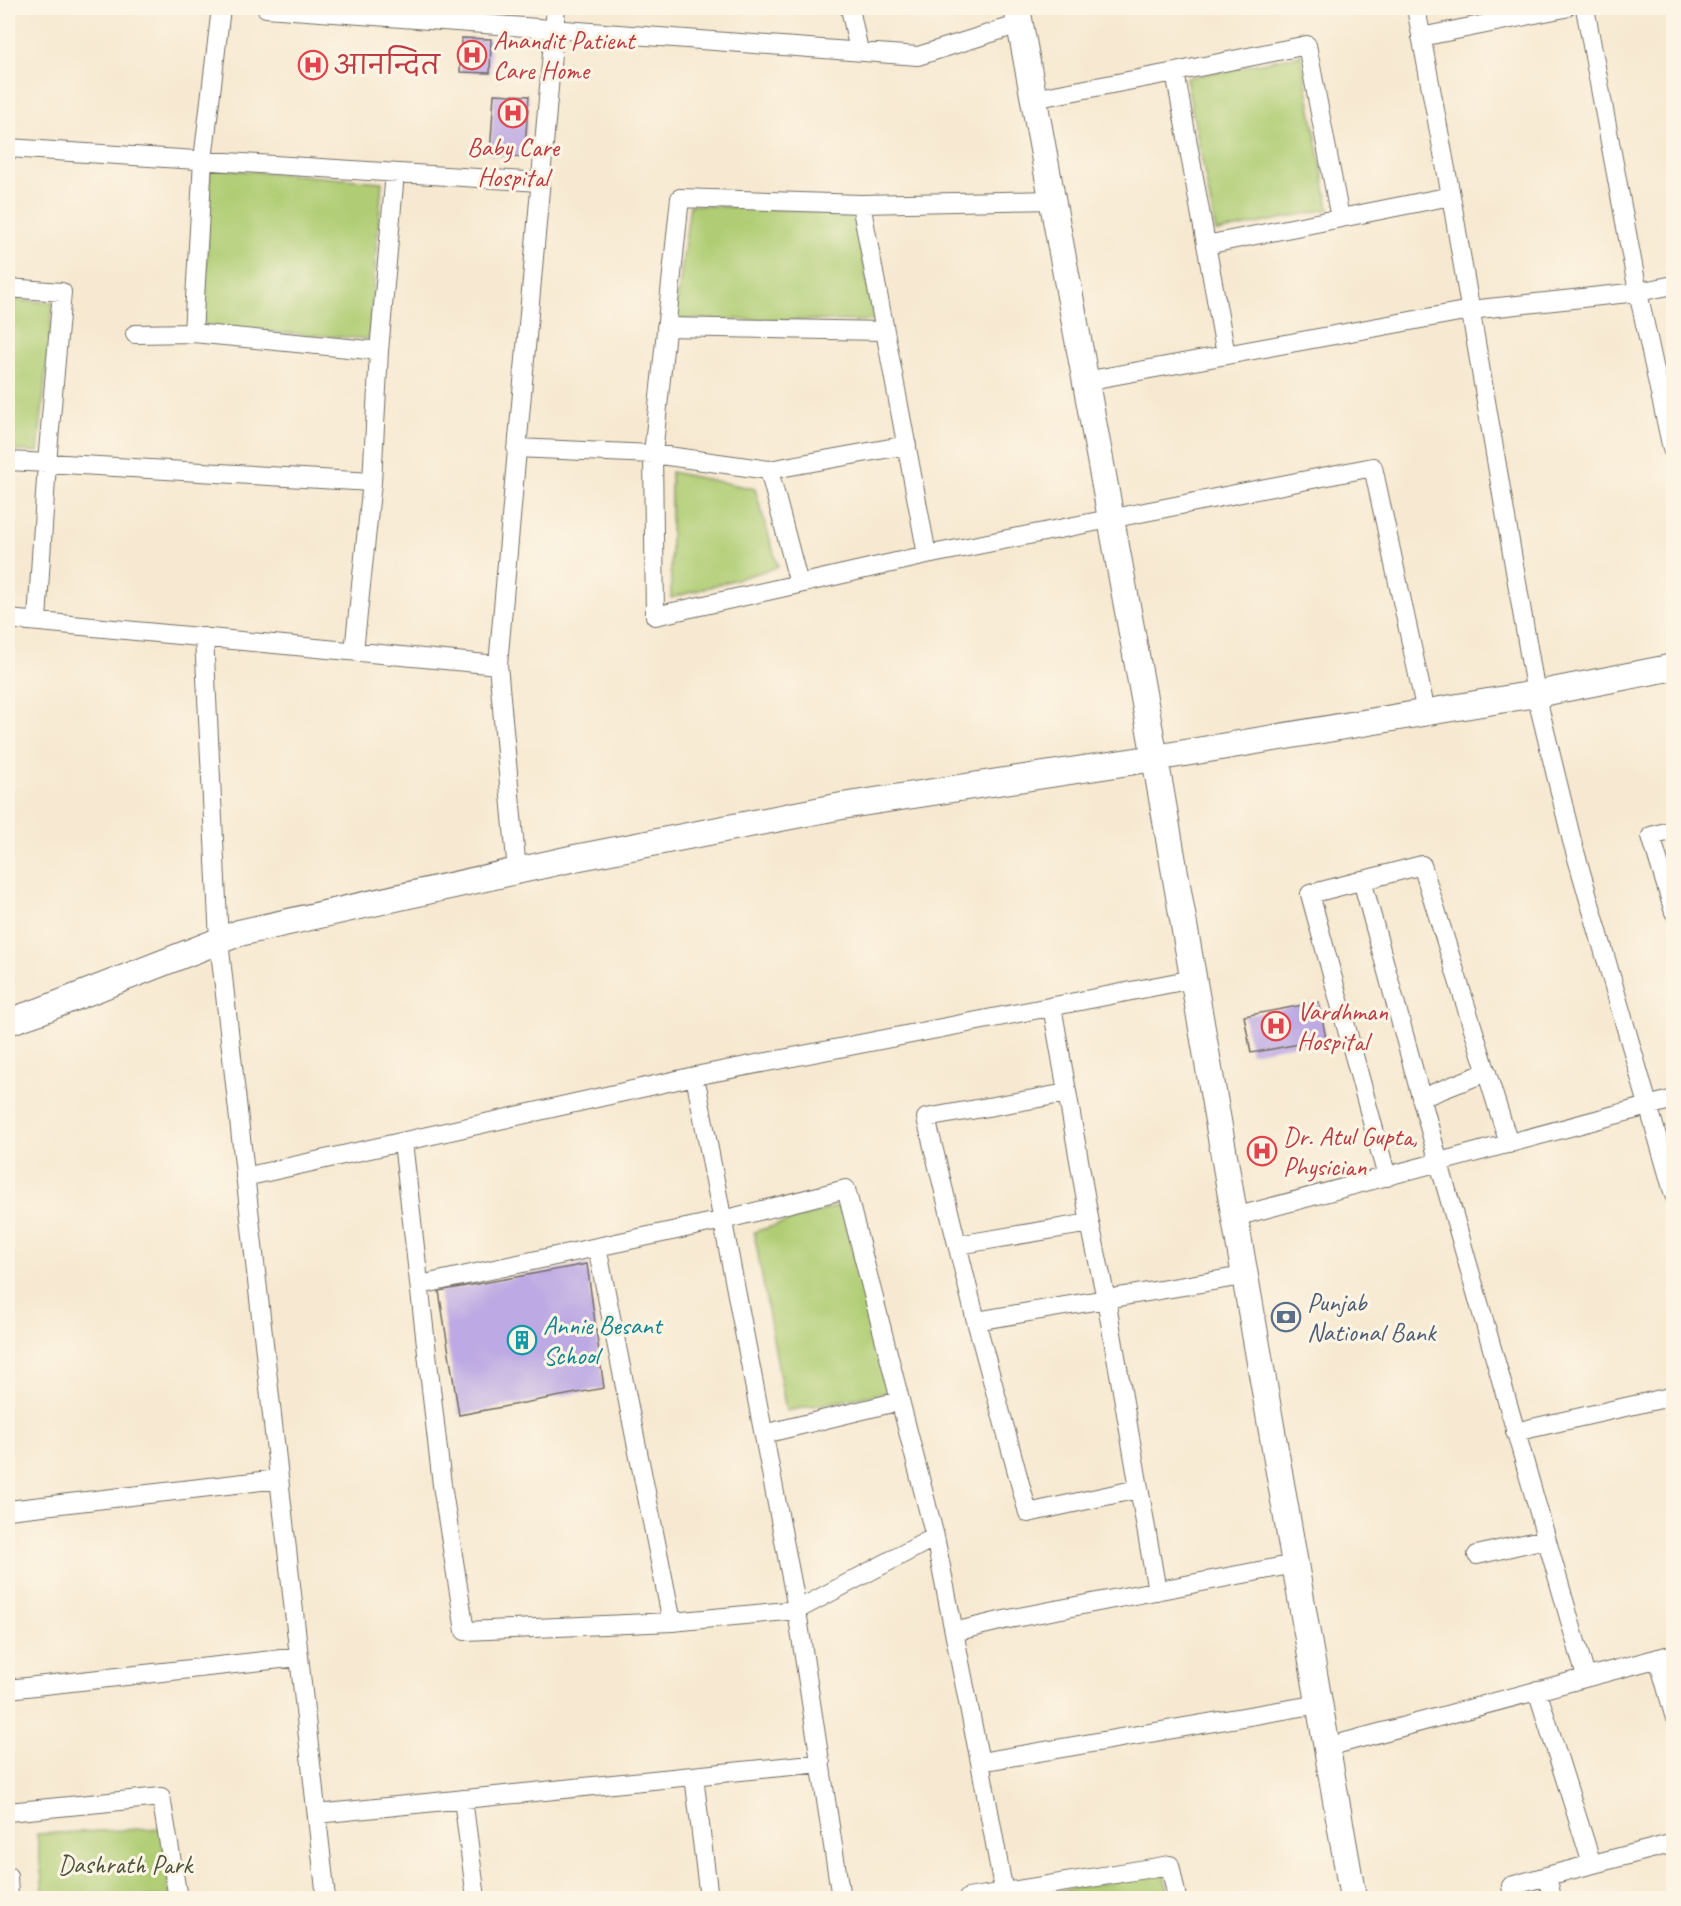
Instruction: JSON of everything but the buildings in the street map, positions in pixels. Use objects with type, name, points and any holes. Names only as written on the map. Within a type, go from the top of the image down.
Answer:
[{"type":"street","points":[[193,333],[203,160],[221,8]]},
{"type":"street","points":[[266,8],[400,12],[555,29],[918,56],[1018,16],[1155,758],[1353,1899]]},
{"type":"street","points":[[517,871],[498,665],[556,8]]},
{"type":"street","points":[[850,8],[860,51]]},
{"type":"street","points":[[1416,8],[1451,196],[1536,694],[1572,841],[1674,1195]]},
{"type":"street","points":[[1421,37],[1565,8]]},
{"type":"street","points":[[1585,8],[1638,292],[1673,452]]},
{"type":"street","points":[[1034,99],[1307,45],[1340,218]]},
{"type":"street","points":[[1175,72],[1226,355]]},
{"type":"street","points":[[8,148],[539,182]]},
{"type":"street","points":[[354,651],[372,482],[378,351],[395,173]]},
{"type":"street","points":[[1206,245],[1451,196]]},
{"type":"street","points":[[1052,200],[861,204],[680,198],[653,454],[655,616],[927,555],[1373,467],[1426,712]]},
{"type":"street","points":[[861,204],[927,555]]},
{"type":"street","points":[[1085,381],[1470,310],[1638,292],[1674,285]]},
{"type":"street","points":[[8,288],[62,292],[47,463],[37,620]]},
{"type":"street","points":[[666,327],[885,331]]},
{"type":"street","points":[[135,334],[193,333],[378,351]]},
{"type":"street","points":[[516,448],[653,454],[769,470],[907,445]]},
{"type":"street","points":[[8,461],[372,482]]},
{"type":"street","points":[[769,470],[799,584]]},
{"type":"street","points":[[8,619],[498,665]]},
{"type":"street","points":[[204,637],[219,941],[326,1899]]},
{"type":"street","points":[[8,1022],[239,933],[517,871],[842,806],[1155,758],[1536,694],[1674,667]]},
{"type":"street","points":[[1674,830],[1651,836],[1674,912]]},
{"type":"street","points":[[1387,1177],[1310,894],[1422,865],[1509,1144]]},
{"type":"street","points":[[1362,880],[1439,1163],[1586,1677]]},
{"type":"street","points":[[245,1178],[695,1076],[1193,979]]},
{"type":"street","points":[[1052,1006],[1157,1591]]},
{"type":"street","points":[[1421,1098],[1487,1072]]},
{"type":"street","points":[[695,1076],[797,1610],[841,1899]]},
{"type":"street","points":[[1067,1093],[926,1118],[976,1321],[1028,1513],[1138,1489]]},
{"type":"street","points":[[1235,1217],[1674,1099]]},
{"type":"street","points":[[404,1142],[442,1485],[465,1631],[672,1622],[797,1610],[935,1538]]},
{"type":"street","points":[[420,1285],[723,1220],[846,1189],[935,1538],[980,1762],[1010,1894]]},
{"type":"street","points":[[958,1245],[1090,1223]]},
{"type":"street","points":[[597,1247],[672,1622]]},
{"type":"street","points":[[976,1321],[1244,1276]]},
{"type":"street","points":[[1515,1432],[1674,1396]]},
{"type":"street","points":[[764,1434],[900,1401]]},
{"type":"street","points":[[8,1510],[279,1479]]},
{"type":"street","points":[[1477,1555],[1545,1539]]},
{"type":"street","points":[[954,1632],[1004,1620],[1295,1564]]},
{"type":"street","points":[[1327,1747],[1666,1656],[1674,1715]]},
{"type":"street","points":[[8,1689],[299,1657]]},
{"type":"street","points":[[1537,1690],[1592,1864]]},
{"type":"street","points":[[980,1762],[1319,1704]]},
{"type":"street","points":[[316,1814],[820,1763]]},
{"type":"street","points":[[694,1776],[709,1899]]},
{"type":"street","points":[[8,1812],[161,1797],[178,1899]]},
{"type":"street","points":[[463,1799],[476,1899]]},
{"type":"street","points":[[1514,1899],[1511,1886],[1674,1843]]},
{"type":"street","points":[[968,1899],[1010,1894],[1170,1865],[1177,1899]]},
{"type":"street","points":[[8,1876],[9,1899]]},
{"type":"street","points":[[1547,1876],[1552,1899]]},
{"type":"green space","points":[[1301,55],[1329,209],[1216,232],[1186,78]]},
{"type":"green space","points":[[210,168],[382,182],[369,339],[204,327]]},
{"type":"green space","points":[[690,205],[855,213],[874,321],[675,319]]},
{"type":"green space","points":[[8,299],[53,303],[38,452],[8,450]]},
{"type":"green space","points":[[671,472],[755,489],[778,567],[671,598]]},
{"type":"green space","points":[[841,1205],[890,1392],[786,1411],[754,1232]]},
{"type":"green space","name":"Dashrath Park","points":[[163,1828],[170,1898],[44,1898],[37,1834]]},
{"type":"green space","points":[[1164,1874],[1169,1898],[1023,1898],[1022,1896]]},
{"type":"place","name":"Anandit Patient Care Home","points":[[472,55]]},
{"type":"place","name":"आनन्दित","points":[[313,65]]},
{"type":"place","name":"Baby Care Hospital","points":[[513,113]]},
{"type":"place","name":"Vardhman Hospital","points":[[1276,1026]]},
{"type":"place","name":"Dr. Atul Gupta, Physician","points":[[1262,1151]]},
{"type":"place","name":"Punjab National Bank","points":[[1286,1317]]},
{"type":"place","name":"Annie Besant School","points":[[522,1340]]}]
